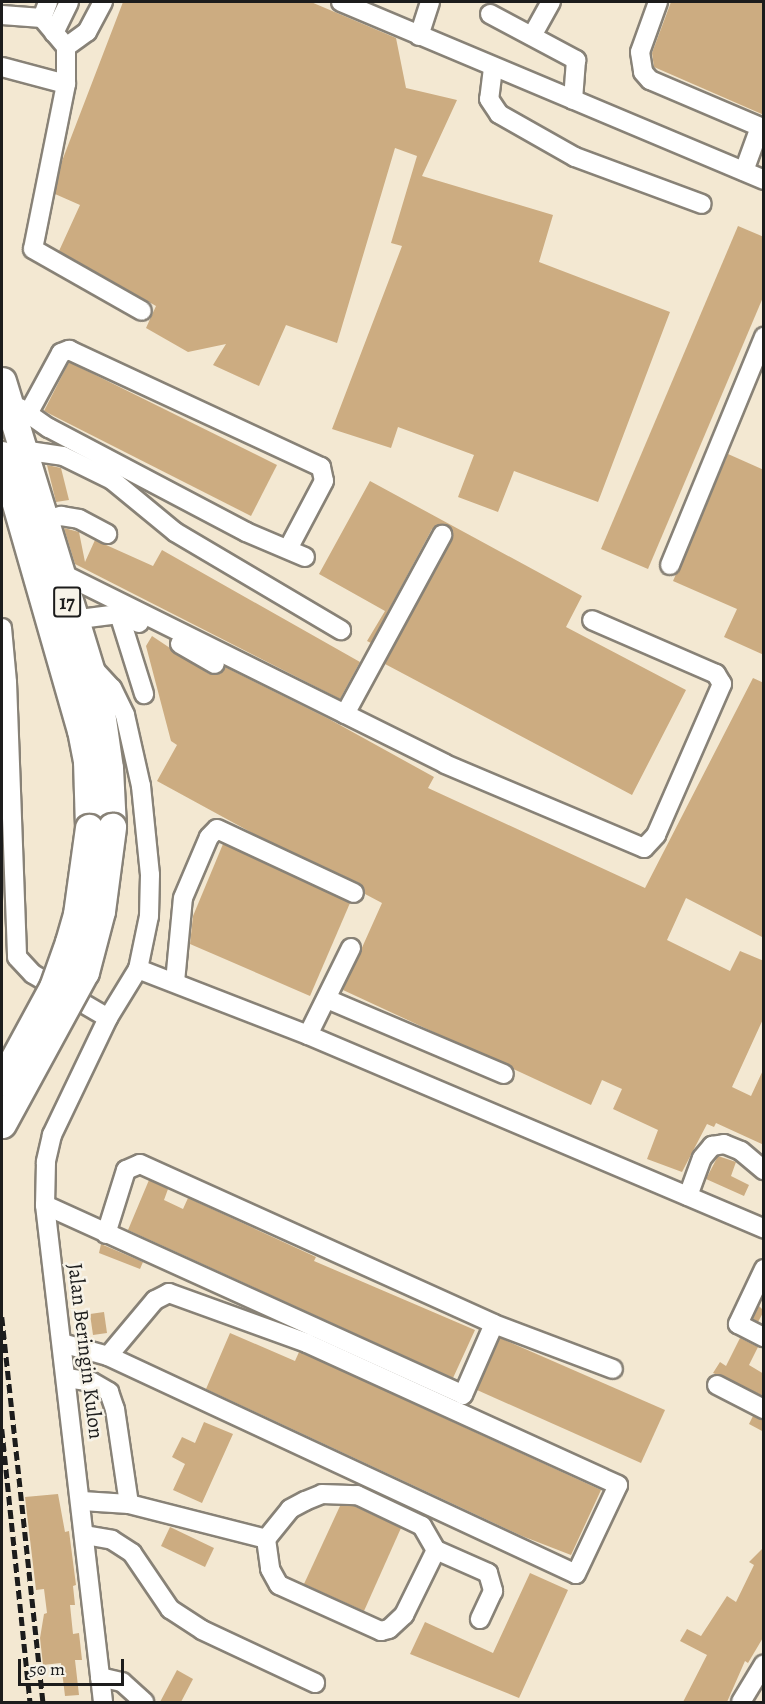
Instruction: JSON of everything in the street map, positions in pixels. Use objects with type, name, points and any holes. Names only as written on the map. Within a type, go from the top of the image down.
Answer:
[{"type":"highway","name":"17","points":[[2,1081],[53,987],[69,942],[101,828],[81,730],[12,452],[13,399]]},
{"type":"highway","name":"17","points":[[2,1124],[85,972],[101,911],[102,716],[43,521],[12,452]]},
{"type":"street","points":[[60,40],[69,2]]},
{"type":"street","points":[[60,40],[87,32],[103,2]]},
{"type":"street","points":[[341,2],[493,68],[764,180]]},
{"type":"street","points":[[420,36],[430,2]]},
{"type":"street","points":[[532,36],[551,2]]},
{"type":"street","points":[[658,2],[640,52],[643,72],[650,80],[762,128],[744,171]]},
{"type":"street","points":[[2,15],[45,10],[60,40],[66,84],[33,249],[142,311]]},
{"type":"street","points":[[490,14],[576,60],[573,100]]},
{"type":"street","points":[[2,67],[66,84]]},
{"type":"street","points":[[493,68],[489,99],[499,114],[575,158],[702,204]]},
{"type":"street","points":[[670,565],[764,337]]},
{"type":"street","points":[[288,549],[324,481],[321,467],[69,350],[61,353],[13,399],[50,428],[246,532],[305,557]]},
{"type":"street","points":[[12,452],[63,456],[112,480],[175,532],[341,630]]},
{"type":"street","points":[[43,521],[61,516],[79,519],[107,534]]},
{"type":"street","points":[[345,714],[442,535]]},
{"type":"street","points":[[57,571],[445,764],[644,848],[656,836],[722,684],[716,674],[592,621]]},
{"type":"street","points":[[119,614],[144,694]]},
{"type":"street","points":[[72,620],[119,614],[215,664]]},
{"type":"street","points":[[2,628],[7,682],[16,957],[33,974],[108,1017]]},
{"type":"street","points":[[87,663],[120,701],[141,786],[150,875],[149,916],[138,969],[175,981],[308,1035],[688,1196],[762,1224]]},
{"type":"street","points":[[175,981],[183,898],[209,837],[217,829],[354,893]]},
{"type":"street","points":[[308,1035],[351,948]]},
{"type":"street","name":"Jalan Beringin Kulon","points":[[103,1702],[86,1535],[45,1205],[46,1162],[52,1135],[108,1017],[138,969]]},
{"type":"street","points":[[327,999],[504,1074]]},
{"type":"street","points":[[688,1196],[702,1158],[712,1146],[724,1144],[741,1151],[764,1170]]},
{"type":"street","points":[[106,1234],[126,1170],[140,1164],[494,1324],[613,1369]]},
{"type":"street","points":[[45,1205],[463,1395],[494,1324]]},
{"type":"street","points":[[764,1269],[738,1324],[764,1337]]},
{"type":"street","points":[[62,1343],[108,1356],[576,1574],[618,1485],[307,1343],[170,1293],[155,1300],[108,1356]]},
{"type":"street","points":[[67,1378],[92,1382],[109,1392],[116,1409],[129,1504]]},
{"type":"street","points":[[717,1385],[764,1409]]},
{"type":"street","points":[[436,1550],[404,1615],[390,1629],[381,1631],[279,1586],[270,1569],[267,1539],[290,1509],[322,1494],[342,1492],[422,1526],[436,1550],[488,1574],[493,1591],[480,1619]]},
{"type":"street","points":[[82,1501],[129,1504],[267,1539]]},
{"type":"street","points":[[86,1535],[112,1540],[132,1553],[170,1609],[315,1683]]},
{"type":"street","points":[[741,1702],[764,1664]]},
{"type":"street","points":[[100,1677],[122,1682],[144,1702]]},
{"type":"building","points":[[123,2],[311,2],[396,38],[406,88],[457,100],[422,176],[553,215],[539,262],[670,312],[598,502],[514,471],[498,512],[458,497],[474,455],[398,427],[391,448],[332,429],[402,246],[391,243],[417,156],[395,148],[337,343],[286,325],[259,386],[213,365],[226,344],[188,352],[146,328],[156,306],[59,251],[80,205],[55,194],[62,161]]},
{"type":"building","points":[[671,2],[764,2],[764,115],[654,67],[652,53]]},
{"type":"building","points":[[738,226],[764,237],[764,295],[648,569],[601,549]]},
{"type":"building","points":[[69,362],[277,465],[251,516],[44,411]]},
{"type":"building","points":[[728,454],[764,470],[764,655],[724,637],[737,609],[673,581]]},
{"type":"building","points":[[47,465],[61,468],[69,500],[56,502]]},
{"type":"building","points":[[370,481],[582,596],[566,627],[686,690],[632,795],[385,664],[453,534],[447,525],[432,529],[371,643],[367,641],[385,611],[319,574]]},
{"type":"building","points":[[64,528],[79,532],[85,562],[95,540],[153,566],[162,550],[360,662],[340,699],[75,564]]},
{"type":"building","points":[[152,636],[209,674],[220,674],[225,667],[329,719],[434,777],[428,788],[645,888],[753,678],[764,683],[764,938],[686,898],[667,940],[730,971],[740,951],[764,961],[764,1017],[732,1087],[751,1096],[764,1068],[764,1145],[716,1123],[714,1127],[707,1124],[682,1172],[647,1159],[658,1130],[613,1109],[622,1089],[602,1080],[591,1105],[343,990],[382,903],[365,894],[359,883],[258,836],[157,781],[177,745],[171,741],[146,646]]},
{"type":"building","points":[[223,844],[350,903],[310,996],[190,944],[193,916]]},
{"type":"building","points":[[718,1156],[736,1162],[731,1176],[749,1185],[744,1196],[706,1179]]},
{"type":"building","points":[[149,1180],[168,1189],[164,1200],[183,1209],[188,1198],[316,1257],[314,1261],[475,1330],[453,1378],[128,1230]]},
{"type":"building","points":[[101,1244],[143,1262],[140,1269],[99,1253]]},
{"type":"building","points":[[759,1306],[764,1311],[758,1322],[753,1319]]},
{"type":"building","points":[[104,1312],[107,1333],[93,1335],[90,1314]]},
{"type":"building","points":[[230,1333],[295,1361],[299,1352],[303,1353],[601,1490],[571,1555],[522,1536],[206,1389]]},
{"type":"building","points":[[500,1338],[665,1410],[641,1463],[477,1390]]},
{"type":"building","points":[[740,1338],[758,1347],[749,1365],[764,1374],[764,1396],[713,1373],[720,1362],[726,1366]]},
{"type":"building","points":[[753,1416],[764,1420],[764,1432],[749,1424]]},
{"type":"building","points":[[204,1422],[233,1434],[202,1503],[173,1490],[185,1464],[172,1457],[182,1437],[195,1443]]},
{"type":"building","points":[[58,1494],[65,1532],[69,1531],[76,1585],[73,1586],[75,1605],[70,1605],[73,1634],[79,1633],[82,1660],[75,1660],[79,1695],[65,1696],[61,1663],[43,1665],[40,1638],[44,1614],[47,1613],[44,1589],[36,1590],[25,1497]]},
{"type":"building","points":[[340,1506],[354,1506],[401,1528],[364,1611],[304,1584]]},
{"type":"building","points":[[170,1527],[214,1548],[205,1567],[161,1546]]},
{"type":"building","points":[[764,1547],[764,1636],[748,1663],[745,1661],[727,1702],[683,1702],[707,1655],[680,1641],[687,1629],[701,1636],[727,1596],[736,1602],[754,1565],[749,1562]]},
{"type":"building","points":[[530,1573],[568,1590],[519,1698],[410,1654],[425,1622],[493,1653]]},
{"type":"building","points":[[177,1670],[193,1679],[181,1702],[160,1702]]},
{"type":"railway","points":[[2,1317],[43,1702]]},
{"type":"railway","points":[[2,1429],[30,1702]]}]
